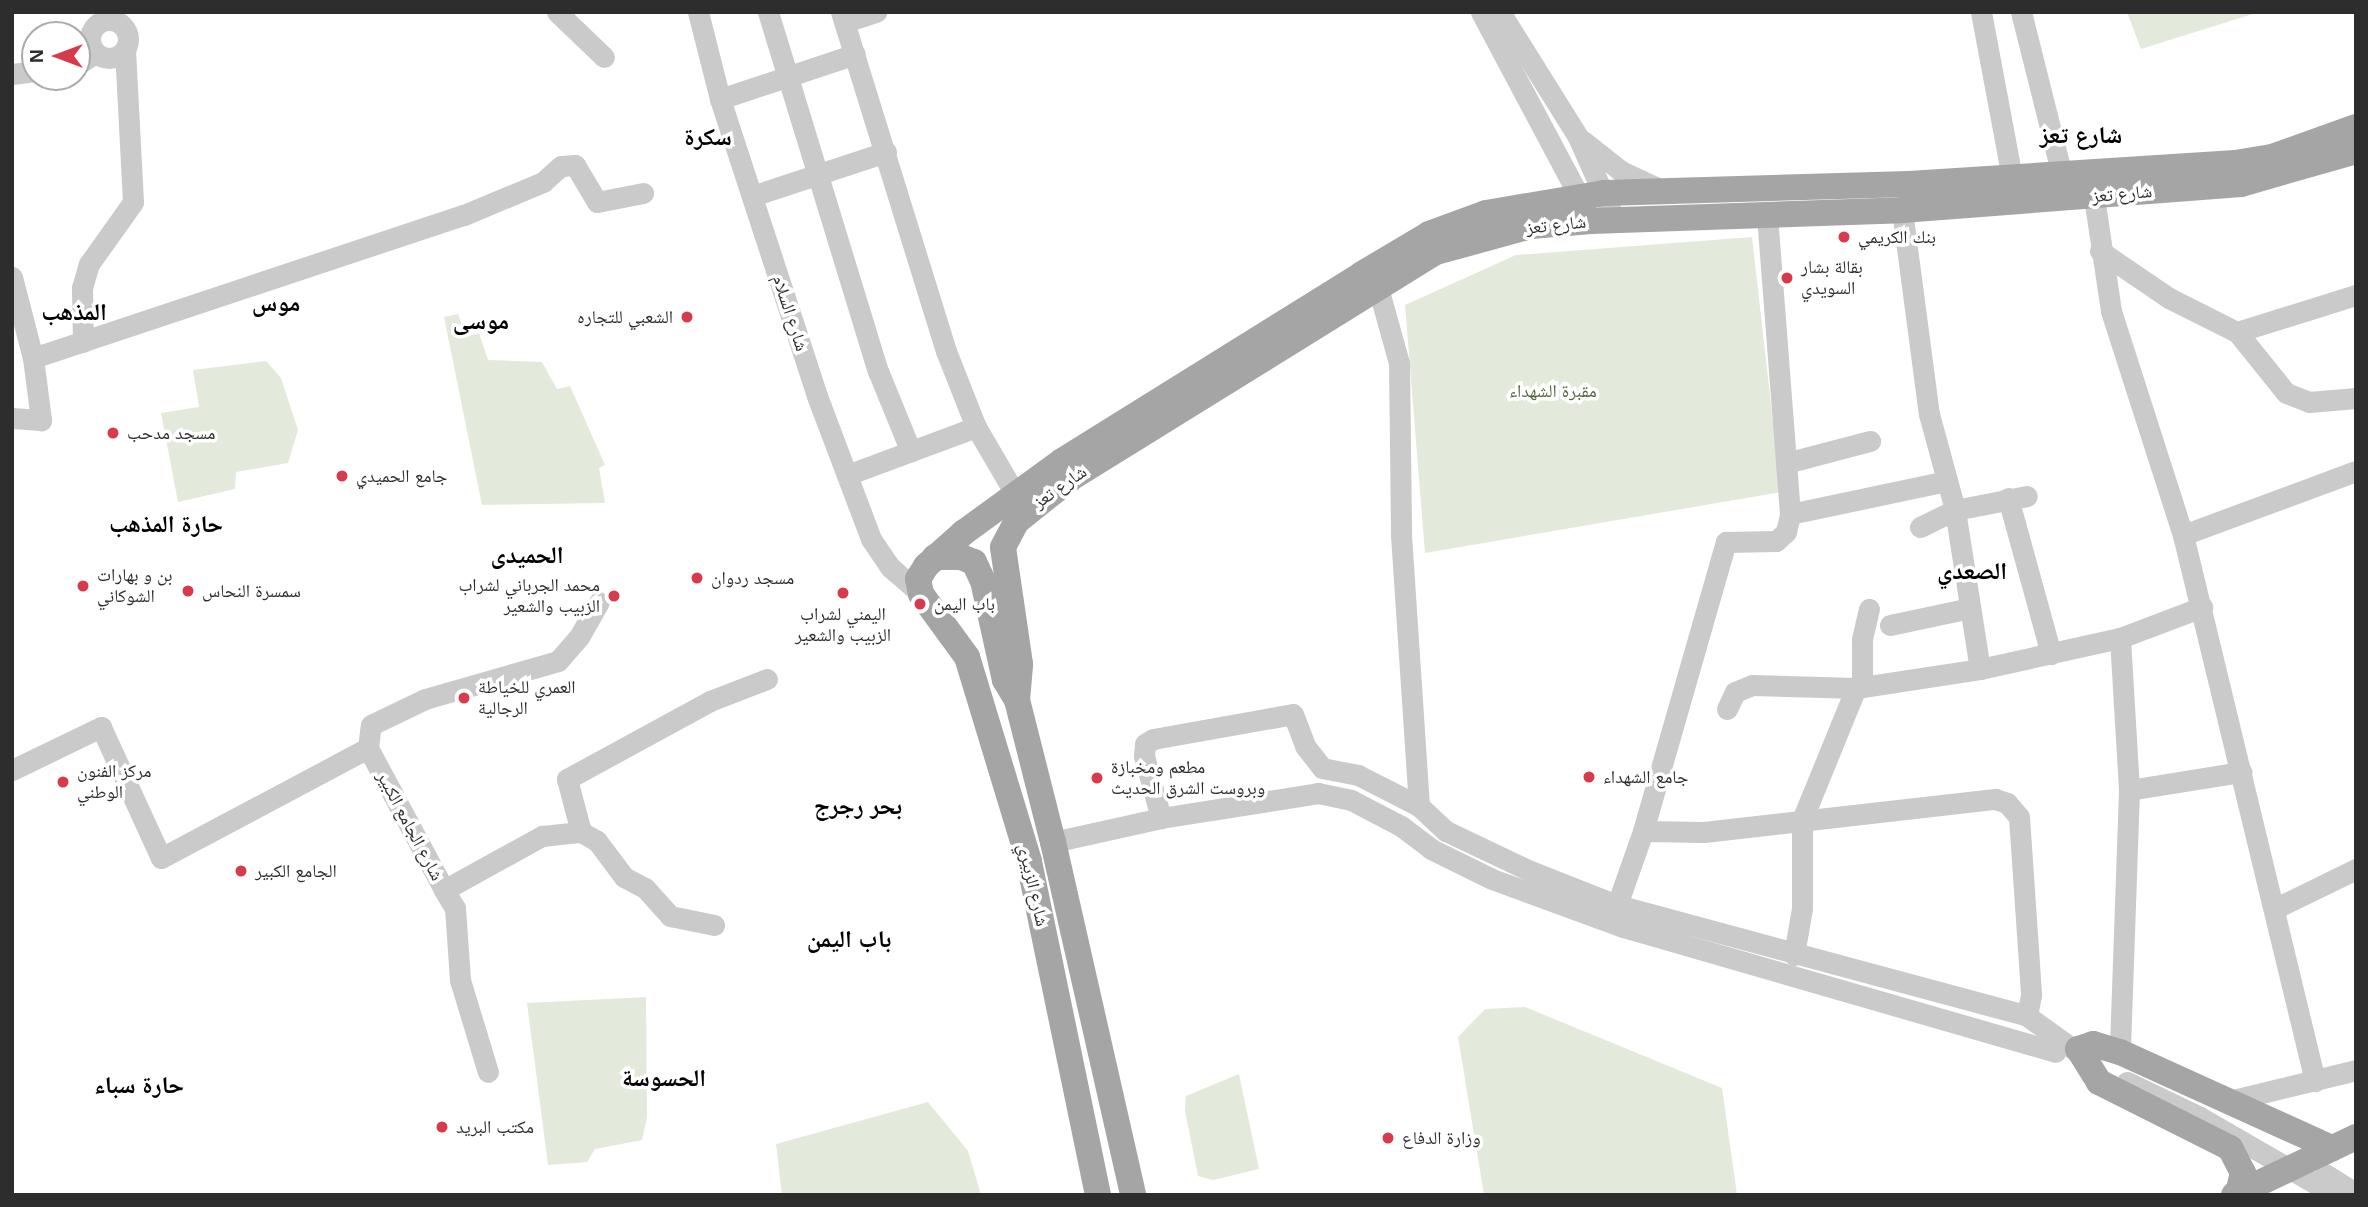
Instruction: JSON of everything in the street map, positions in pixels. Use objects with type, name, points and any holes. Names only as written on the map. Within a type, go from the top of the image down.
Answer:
[{"type":"main road","name":"شارع تعز","points":[[935,557],[1014,492],[1429,234],[1486,213],[1592,195],[2274,167],[2356,127]]},
{"type":"main road","name":"شارع تعز","points":[[1017,700],[1020,664],[1003,547],[1017,521],[1071,478],[1379,291],[1436,252],[1531,226],[1603,220],[1902,209],[2094,197],[2274,167],[2356,150]]},
{"type":"main road","points":[[921,594],[918,579],[935,557],[961,557],[974,562],[983,581],[1005,680],[1017,700]]},
{"type":"main road","name":"شارع الزبيري","points":[[921,594],[967,657],[1029,860],[1098,1195]]},
{"type":"main road","name":"شارع الزبيري","points":[[1017,700],[1053,842],[1133,1195]]},
{"type":"main road","points":[[2089,1055],[2229,1101],[2344,1143]]},
{"type":"main road","points":[[2089,1055],[2099,1082],[2230,1148],[2243,1173],[2241,1194]]},
{"type":"main road","points":[[2241,1194],[2344,1143]]},
{"type":"street","points":[[557,12],[604,57]]},
{"type":"street","name":"شارع السلام","points":[[698,12],[720,99],[871,539],[890,567],[921,594]]},
{"type":"street","points":[[768,12],[816,177],[878,372],[911,452]]},
{"type":"street","points":[[1481,12],[1501,26],[1578,137],[1621,171],[1667,192]]},
{"type":"street","points":[[1981,12],[2012,178]]},
{"type":"street","points":[[2021,12],[2062,175]]},
{"type":"street","points":[[856,15],[855,54],[946,351],[976,427],[1014,492]]},
{"type":"street","points":[[83,342],[82,288],[89,264],[133,202],[126,30],[118,17],[103,20],[93,28],[89,41],[95,52],[107,58],[125,49]]},
{"type":"street","points":[[1501,26],[1603,220]]},
{"type":"street","points":[[91,55],[95,52]]},
{"type":"street","points":[[720,99],[787,80],[855,54]]},
{"type":"street","points":[[1578,137],[1592,195]]},
{"type":"street","points":[[752,196],[886,152]]},
{"type":"street","points":[[33,358],[464,215],[543,182],[561,166],[575,165],[597,202],[643,193]]},
{"type":"street","points":[[2094,197],[2111,311],[2183,535],[2276,908],[2315,1081]]},
{"type":"street","points":[[1902,209],[1929,414],[1955,510],[1980,669]]},
{"type":"street","points":[[1617,905],[1643,831],[1726,542],[1776,541],[1786,532],[1790,514],[1767,215]]},
{"type":"street","points":[[2100,251],[2169,298],[2237,332],[2286,393],[2298,400],[2356,398]]},
{"type":"street","points":[[12,277],[33,358],[41,420],[12,418]]},
{"type":"street","points":[[1379,291],[1399,363],[1401,535],[1419,806]]},
{"type":"street","points":[[2237,332],[2356,295]]},
{"type":"street","points":[[847,475],[976,427]]},
{"type":"street","points":[[1786,463],[1870,442]]},
{"type":"street","points":[[2183,535],[2356,471]]},
{"type":"street","points":[[1790,514],[1947,481]]},
{"type":"street","points":[[1920,527],[1955,510],[2017,497],[2051,654]]},
{"type":"street","points":[[12,770],[101,727],[161,858],[368,748],[371,725],[425,699],[558,661],[579,637],[599,602]]},
{"type":"street","points":[[1727,709],[1735,692],[1752,685],[1859,688],[1980,669],[2120,638],[2202,607]]},
{"type":"street","points":[[1890,625],[1970,608]]},
{"type":"street","points":[[1794,955],[1802,908],[1802,821],[1859,688],[1862,639],[1869,609]]},
{"type":"street","points":[[2089,1055],[2129,790],[2120,638]]},
{"type":"street","points":[[714,925],[670,916],[645,888],[624,877],[597,841],[581,832],[567,779],[710,701],[766,679]]},
{"type":"street","points":[[1161,818],[1145,744],[1293,714],[1305,746],[1322,768],[1358,775],[1419,806],[1446,831],[1528,870],[1617,905],[1794,955],[1924,985],[2027,1016],[2089,1055],[2335,1195]]},
{"type":"street","name":"شارع الجامع الكبير","points":[[368,748],[444,890],[542,836],[581,832]]},
{"type":"street","points":[[2129,790],[2242,772]]},
{"type":"street","points":[[1053,842],[1161,818],[1318,793],[1351,800],[1401,826],[1431,849],[1492,879],[1623,927],[2089,1055],[2206,1105],[2356,1193]]},
{"type":"street","points":[[1643,831],[1704,832],[1995,799],[2007,803],[2019,817],[2031,995],[2027,1016]]},
{"type":"street","points":[[2276,908],[2356,869]]},
{"type":"street","points":[[444,890],[455,908],[460,980],[488,1072]]},
{"type":"street","points":[[2229,1101],[2356,1070]]},
{"type":"green space","points":[[2127,12],[2259,12],[2141,49]]},
{"type":"green space","name":"مقبرة الشهداء","points":[[1752,237],[1781,492],[1425,553],[1405,305],[1516,255]]},
{"type":"green space","points":[[458,314],[466,337],[479,333],[488,360],[542,362],[557,389],[570,386],[605,465],[599,468],[605,503],[482,505],[444,317]]},
{"type":"green space","points":[[266,361],[281,378],[298,430],[288,463],[236,472],[235,489],[178,502],[161,413],[199,407],[193,370]]},
{"type":"green space","points":[[646,997],[647,1117],[642,1140],[595,1149],[587,1162],[548,1165],[527,1003]]},
{"type":"green space","points":[[1525,1007],[1722,1088],[1737,1195],[1484,1195],[1458,1037],[1485,1009]]},
{"type":"green space","points":[[1239,1074],[1259,1169],[1213,1180],[1198,1176],[1185,1111],[1186,1096]]},
{"type":"green space","points":[[928,1102],[968,1151],[981,1195],[782,1195],[776,1144]]},
{"type":"place","name":"بنك الكريمي","points":[[1844,237]]},
{"type":"place","name":"بقالة بشار السويدي","points":[[1787,278]]},
{"type":"place","name":"الشعبي للتجاره","points":[[687,317]]},
{"type":"place","name":"مسجد مدحب","points":[[113,433]]},
{"type":"place","name":"جامع الحميدي","points":[[342,476]]},
{"type":"place","name":"مسجد ردوان","points":[[697,578]]},
{"type":"place","name":"بن و بهارات الشوكاني","points":[[83,586]]},
{"type":"place","name":"سمسرة النحاس","points":[[188,591]]},
{"type":"place","name":"اليمني لشراب الزبيب والشعير","points":[[843,593]]},
{"type":"place","name":"محمد الجرباني لشراب الزبيب والشعير","points":[[614,596]]},
{"type":"place","name":"باب اليمن","points":[[920,604]]},
{"type":"place","name":"العمري للخياطة الرجالية","points":[[464,698]]},
{"type":"place","name":"جامع الشهداء","points":[[1589,777]]},
{"type":"place","name":"مطعم ومخبازة وبروست الشرق الحديث","points":[[1097,778]]},
{"type":"place","name":"مركز الفنون الوطني","points":[[63,782]]},
{"type":"place","name":"الجامع الكبير","points":[[241,871]]},
{"type":"place","name":"مكتب البريد","points":[[442,1127]]},
{"type":"place","name":"وزارة الدفاع","points":[[1388,1138]]},
{"type":"district","name":"شارع تعز","points":[[2081,135]]},
{"type":"district","name":"سكرة","points":[[708,137]]},
{"type":"district","name":"موس","points":[[276,303]]},
{"type":"district","name":"المذهب","points":[[74,312]]},
{"type":"district","name":"موسى","points":[[481,321]]},
{"type":"district","name":"حارة المذهب","points":[[166,524]]},
{"type":"district","name":"الحميدى","points":[[527,555]]},
{"type":"district","name":"الصعدي","points":[[1972,571]]},
{"type":"district","name":"بحر رجرج","points":[[858,806]]},
{"type":"district","name":"باب اليمن","points":[[849,939]]},
{"type":"district","name":"الحسوسة","points":[[664,1078]]},
{"type":"district","name":"حارة سباء","points":[[139,1085]]}]
